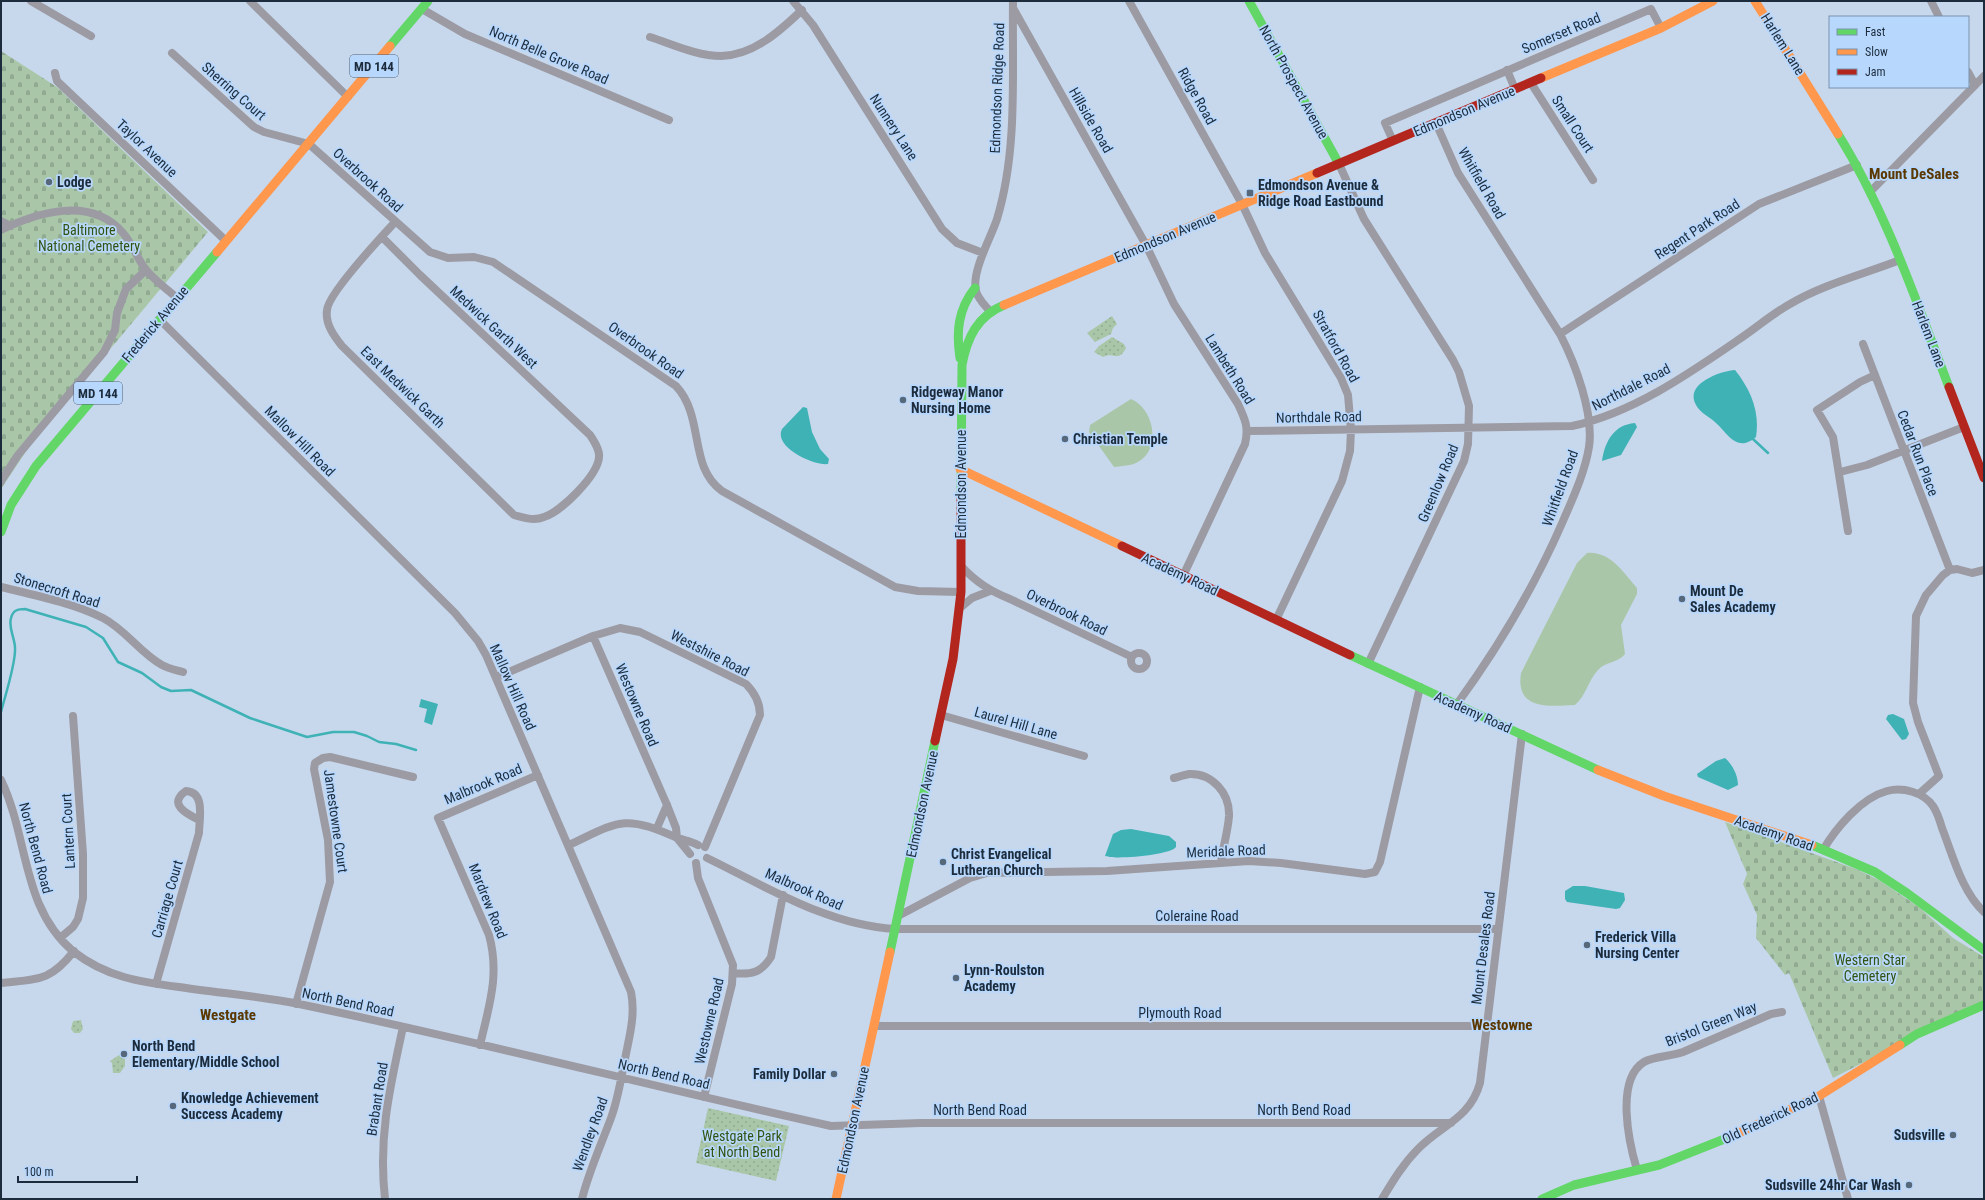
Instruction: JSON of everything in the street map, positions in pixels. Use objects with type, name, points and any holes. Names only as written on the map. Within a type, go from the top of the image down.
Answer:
[{"type":"main road","name":"MD 144","points":[[309,144],[428,1]]},
{"type":"main road","name":"North Prospect Avenue","points":[[1249,1],[1339,164]]},
{"type":"main road","name":"Edmondson Avenue","points":[[836,1199],[953,659],[961,592],[960,469],[962,365],[964,352],[971,332],[982,317],[990,311],[1661,28],[1713,1]]},
{"type":"main road","name":"Harlem Lane","points":[[1755,1],[1857,165],[1871,191],[1890,233],[1984,478]]},
{"type":"main road","name":"Frederick Avenue","points":[[1,532],[11,505],[31,472],[225,240],[309,144]]},
{"type":"main road","points":[[962,365],[958,346],[962,307],[975,288]]},
{"type":"main road","name":"Academy Road","points":[[960,469],[1368,664],[1602,772],[1643,788],[1823,850],[1859,864],[1888,879],[1911,894],[1960,934],[1984,950]]},
{"type":"main road","name":"Old Frederick Road","points":[[1542,1199],[1574,1185],[1659,1165],[1707,1147],[1819,1096],[1917,1034],[1984,1005]]},
{"type":"street","points":[[31,1],[91,36]]},
{"type":"street","points":[[250,1],[348,98]]},
{"type":"street","name":"Nunnery Lane","points":[[793,1],[802,10],[817,31],[942,229],[957,243],[983,253]]},
{"type":"street","name":"Ridge Road","points":[[1129,1],[1242,204]]},
{"type":"street","points":[[1931,1],[1939,16]]},
{"type":"street","name":"Hillside Road","points":[[1013,5],[1146,245]]},
{"type":"street","name":"Edmondson Ridge Road","points":[[975,288],[983,253],[997,219],[1006,179],[1012,120],[1013,5]]},
{"type":"street","name":"North Belle Grove Road","points":[[422,9],[465,34],[669,120]]},
{"type":"street","name":"Somerset Road","points":[[1393,141],[1385,123],[1651,9],[1661,28]]},
{"type":"street","points":[[650,37],[709,55],[721,56],[734,54],[747,50],[768,39],[802,10]]},
{"type":"street","name":"Sherring Court","points":[[172,53],[254,127],[264,132],[309,144]]},
{"type":"street","points":[[1507,70],[1515,89]]},
{"type":"street","name":"Taylor Avenue","points":[[55,73],[57,81],[225,240]]},
{"type":"street","points":[[1969,74],[1975,86]]},
{"type":"street","points":[[1871,191],[1984,76]]},
{"type":"street","name":"Small Court","points":[[1531,83],[1593,180]]},
{"type":"street","name":"Whitfield Road","points":[[1436,123],[1458,173],[1560,334],[1568,350],[1576,372],[1588,423],[1589,446],[1582,473],[1570,506],[1536,581],[1487,662],[1457,704]]},
{"type":"street","name":"Overbrook Road","points":[[309,144],[421,246],[438,256],[448,258],[474,257],[493,262],[676,386],[688,402],[706,471],[714,484],[722,490],[896,587],[912,591],[961,592]]},
{"type":"street","name":"Greenlow Road","points":[[1339,164],[1364,219],[1453,360],[1469,406],[1468,444],[1464,461],[1456,481],[1368,664]]},
{"type":"street","name":"Regent Park Road","points":[[1560,334],[1759,204],[1857,165]]},
{"type":"street","name":"Stratford Road","points":[[1242,204],[1265,253],[1341,378],[1348,395],[1351,413],[1348,458],[1342,481],[1276,620]]},
{"type":"street","points":[[1,230],[51,212],[72,211],[90,213],[106,220],[121,230],[146,270],[177,298]]},
{"type":"street","points":[[1,221],[11,226]]},
{"type":"street","points":[[382,237],[395,222]]},
{"type":"street","name":"East Medwick Garth","points":[[382,237],[333,295],[327,310],[330,328],[342,346],[514,515]]},
{"type":"street","name":"Medwick Garth West","points":[[382,237],[420,275],[590,435],[594,442],[600,456],[597,468],[590,478],[550,515],[534,519],[514,515]]},
{"type":"street","name":"Lambeth Road","points":[[1146,245],[1174,304],[1238,404],[1248,431]]},
{"type":"street","name":"Northdale Road","points":[[1248,431],[1572,426],[1588,423],[1626,407],[1662,388],[1739,340],[1791,303],[1808,294],[1900,260]]},
{"type":"street","points":[[1,481],[18,455],[104,352],[115,330],[118,313],[126,289],[146,270]]},
{"type":"street","points":[[975,288],[977,294],[990,311]]},
{"type":"street","name":"Mallow Hill Road","points":[[159,319],[455,613],[478,641],[497,677],[630,992],[633,1002],[631,1027],[621,1078]]},
{"type":"street","name":"Cedar Run Place","points":[[1863,344],[1950,570]]},
{"type":"street","points":[[1848,531],[1844,513],[1840,472],[1833,437],[1817,410],[1860,382],[1875,375]]},
{"type":"street","points":[[1840,472],[1867,465],[1964,427]]},
{"type":"street","points":[[1183,576],[1239,458],[1248,431]]},
{"type":"street","name":"Overbrook Road","points":[[961,566],[979,584],[990,591],[1132,657]]},
{"type":"street","points":[[1919,794],[1939,776],[1914,712],[1913,702],[1916,616],[1926,596],[1943,575],[1950,570],[1957,569],[1972,573],[1984,570]]},
{"type":"street","name":"Stonecroft Road","points":[[1,587],[39,596],[103,618],[132,639],[154,660],[163,666],[183,672]]},
{"type":"street","points":[[960,608],[972,598],[990,591]]},
{"type":"street","name":"Westshire Road","points":[[497,677],[609,630],[630,629],[740,680],[752,690],[760,705],[760,715],[701,846]]},
{"type":"street","name":"Westowne Road","points":[[593,636],[676,828],[678,838]]},
{"type":"street","name":"Meridale Road","points":[[898,916],[970,878],[987,873],[1107,871],[1221,862],[1263,861],[1365,874],[1375,872],[1380,862],[1420,688]]},
{"type":"street","name":"Laurel Hill Lane","points":[[941,715],[1084,756]]},
{"type":"street","name":"Lantern Court","points":[[60,938],[73,927],[78,919],[83,898],[83,854],[73,716]]},
{"type":"street","name":"Mount Desales Road","points":[[1382,1199],[1399,1171],[1419,1148],[1451,1123],[1472,1103],[1480,1084],[1522,734]]},
{"type":"street","name":"Jamestowne Court","points":[[296,1004],[330,882],[328,840],[314,769],[315,763],[323,758],[341,759],[413,777]]},
{"type":"street","points":[[1174,778],[1189,774],[1200,775],[1208,778],[1222,790],[1228,807],[1229,816],[1221,862]]},
{"type":"street","name":"Malbrook Road","points":[[438,818],[538,775]]},
{"type":"street","name":"North Bend Road","points":[[1,780],[16,818],[33,893],[39,907],[60,938],[74,951],[110,973],[139,982],[296,1004],[403,1027],[831,1126],[1451,1123]]},
{"type":"street","points":[[1823,850],[1840,826],[1874,795],[1892,790],[1903,790],[1919,794],[1934,807],[1959,872],[1978,906],[1984,912]]},
{"type":"street","points":[[657,828],[666,805]]},
{"type":"street","name":"Mardrew Road","points":[[438,818],[489,935],[493,950],[494,978],[480,1045]]},
{"type":"street","name":"Carriage Court","points":[[156,984],[196,843],[199,820]]},
{"type":"street","points":[[569,845],[621,822],[646,824],[701,846],[708,853],[704,862],[696,863],[678,838]]},
{"type":"street","points":[[690,854],[692,848],[701,846]]},
{"type":"street","name":"Malbrook Road","points":[[707,858],[819,912],[874,928],[895,929]]},
{"type":"street","name":"Westowne Road","points":[[696,863],[698,878],[730,956],[733,973],[732,984],[704,1097]]},
{"type":"street","points":[[733,973],[748,975],[762,969],[767,964],[771,957],[783,895]]},
{"type":"street","name":"Coleraine Road","points":[[895,929],[1498,929]]},
{"type":"street","points":[[1,983],[40,979],[48,976],[64,964],[74,951]]},
{"type":"street","name":"Bristol Green Way","points":[[1637,1170],[1630,1144],[1627,1099],[1630,1081],[1639,1066],[1651,1059],[1669,1057],[1683,1052],[1771,1014],[1782,1012]]},
{"type":"street","name":"Plymouth Road","points":[[874,1026],[1486,1026]]},
{"type":"street","name":"Brabant Road","points":[[385,1199],[383,1179],[383,1131],[386,1107],[403,1027]]},
{"type":"street","name":"Wendley Road","points":[[582,1199],[591,1168],[612,1117],[621,1078]]},
{"type":"street","points":[[1819,1096],[1848,1199]]},
{"type":"green space","name":"Baltimore National Cemetery","points":[[1,51],[57,87],[208,232],[31,444],[1,489]]},
{"type":"green space","points":[[1112,316],[1117,324],[1113,328],[1111,334],[1095,342],[1087,333]]},
{"type":"green space","points":[[1112,337],[1124,344],[1126,348],[1121,355],[1110,355],[1103,357],[1094,352],[1099,346]]},
{"type":"green space","points":[[1131,399],[1139,404],[1146,412],[1150,420],[1152,440],[1150,449],[1144,457],[1134,464],[1114,467],[1089,432],[1090,425]]},
{"type":"green space","points":[[1587,553],[1603,555],[1609,559],[1621,569],[1637,588],[1637,594],[1621,625],[1625,654],[1619,659],[1604,665],[1598,670],[1582,697],[1575,705],[1555,706],[1536,704],[1523,694],[1521,673],[1577,563]]},
{"type":"green space","name":"Western Star Cemetery","points":[[1725,822],[1856,869],[1879,880],[1920,908],[1953,938],[1984,957],[1984,1001],[1833,1078],[1789,973],[1785,975],[1756,938],[1757,915],[1743,884],[1747,874]]},
{"type":"green space","points":[[81,1020],[83,1029],[80,1033],[74,1033],[71,1029],[73,1021]]},
{"type":"green space","points":[[119,1055],[125,1058],[125,1066],[120,1073],[113,1073],[112,1063],[110,1061]]},
{"type":"green space","name":"Westgate Park at North Bend","points":[[708,1108],[789,1126],[776,1181],[696,1163]]},
{"type":"shaded area","points":[[1735,370],[1750,393],[1757,419],[1756,437],[1744,443],[1738,443],[1729,437],[1714,421],[1700,410],[1696,405],[1694,398],[1695,391],[1705,380],[1721,373]]},
{"type":"shaded area","points":[[803,407],[807,408],[812,432],[820,449],[829,459],[828,464],[822,464],[805,459],[789,449],[783,442],[781,436],[782,429]]},
{"type":"shaded area","points":[[1635,423],[1637,427],[1621,455],[1602,461],[1605,447],[1611,436],[1621,427],[1627,424]]},
{"type":"shaded area","points":[[421,699],[438,704],[432,725],[424,722],[427,709],[419,707]]},
{"type":"shaded area","points":[[1893,714],[1904,719],[1909,734],[1906,739],[1902,740],[1886,719],[1888,715]]},
{"type":"shaded area","points":[[1725,758],[1734,770],[1738,785],[1728,790],[1698,777],[1697,774],[1716,761]]},
{"type":"shaded area","points":[[1131,829],[1169,836],[1176,842],[1176,847],[1172,850],[1142,856],[1105,856],[1113,834],[1121,830]]},
{"type":"shaded area","points":[[1573,886],[1585,886],[1624,893],[1625,900],[1620,908],[1616,909],[1567,902],[1565,899],[1565,891]]},
{"type":"waterway","points":[[1753,439],[1768,453]]},
{"type":"waterway","points":[[1,712],[15,654],[15,644],[10,622],[13,613],[16,610],[25,609],[86,627],[103,638],[118,662],[142,673],[161,687],[171,691],[191,690],[250,718],[307,737],[333,732],[354,732],[379,742],[396,744],[416,750]]},
{"type":"traffic: fast","points":[[390,46],[428,1]]},
{"type":"traffic: fast","points":[[1249,1],[1339,164]]},
{"type":"traffic: fast","points":[[1838,134],[1886,226],[1900,258],[1949,387]]},
{"type":"traffic: fast","points":[[1,532],[11,505],[36,466],[217,252]]},
{"type":"traffic: fast","points":[[960,358],[958,339],[960,321],[965,304],[975,288]]},
{"type":"traffic: fast","points":[[961,494],[962,365],[964,355],[970,337],[980,322],[987,315],[1004,305]]},
{"type":"traffic: fast","points":[[1350,655],[1598,770]]},
{"type":"traffic: fast","points":[[890,952],[935,741]]},
{"type":"traffic: fast","points":[[1812,845],[1875,872],[1907,893],[1984,950]]},
{"type":"traffic: fast","points":[[1900,1045],[1917,1034],[1984,1005]]},
{"type":"traffic: fast","points":[[1542,1199],[1574,1185],[1659,1165],[1732,1136]]},
{"type":"traffic: slow","points":[[1541,78],[1661,28],[1713,1]]},
{"type":"traffic: slow","points":[[1755,1],[1838,134]]},
{"type":"traffic: slow","points":[[217,252],[390,46]]},
{"type":"traffic: slow","points":[[1004,305],[1317,173]]},
{"type":"traffic: slow","points":[[960,469],[1122,546]]},
{"type":"traffic: slow","points":[[1598,770],[1664,796],[1812,845]]},
{"type":"traffic: slow","points":[[836,1199],[890,952]]},
{"type":"traffic: slow","points":[[1732,1136],[1819,1096],[1900,1045]]},
{"type":"traffic: jam","points":[[1317,173],[1541,78]]},
{"type":"traffic: jam","points":[[1949,387],[1984,478]]},
{"type":"traffic: jam","points":[[935,741],[953,659],[961,592],[961,494]]},
{"type":"traffic: jam","points":[[1122,546],[1350,655]]},
{"type":"place","name":"Lodge","points":[[49,182]]},
{"type":"place","name":"Edmondson Avenue & Ridge Road Eastbound","points":[[1250,193]]},
{"type":"place","name":"Ridgeway Manor Nursing Home","points":[[903,400]]},
{"type":"place","name":"Christian Temple","points":[[1065,439]]},
{"type":"place","name":"Mount De Sales Academy","points":[[1682,599]]},
{"type":"place","name":"Christ Evangelical Lutheran Church","points":[[943,862]]},
{"type":"place","name":"Frederick Villa Nursing Center","points":[[1587,945]]},
{"type":"place","name":"Lynn-Roulston Academy","points":[[956,978]]},
{"type":"place","name":"North Bend Elementary/Middle School","points":[[124,1054]]},
{"type":"place","name":"Family Dollar","points":[[834,1074]]},
{"type":"place","name":"Knowledge Achievement Success Academy","points":[[173,1106]]},
{"type":"place","name":"Sudsville","points":[[1953,1135]]},
{"type":"place","name":"Sudsville 24hr Car Wash","points":[[1909,1185]]},
{"type":"district","name":"Mount DeSales","points":[[1914,174]]},
{"type":"district","name":"Westgate","points":[[228,1015]]},
{"type":"district","name":"Westowne","points":[[1502,1025]]}]
